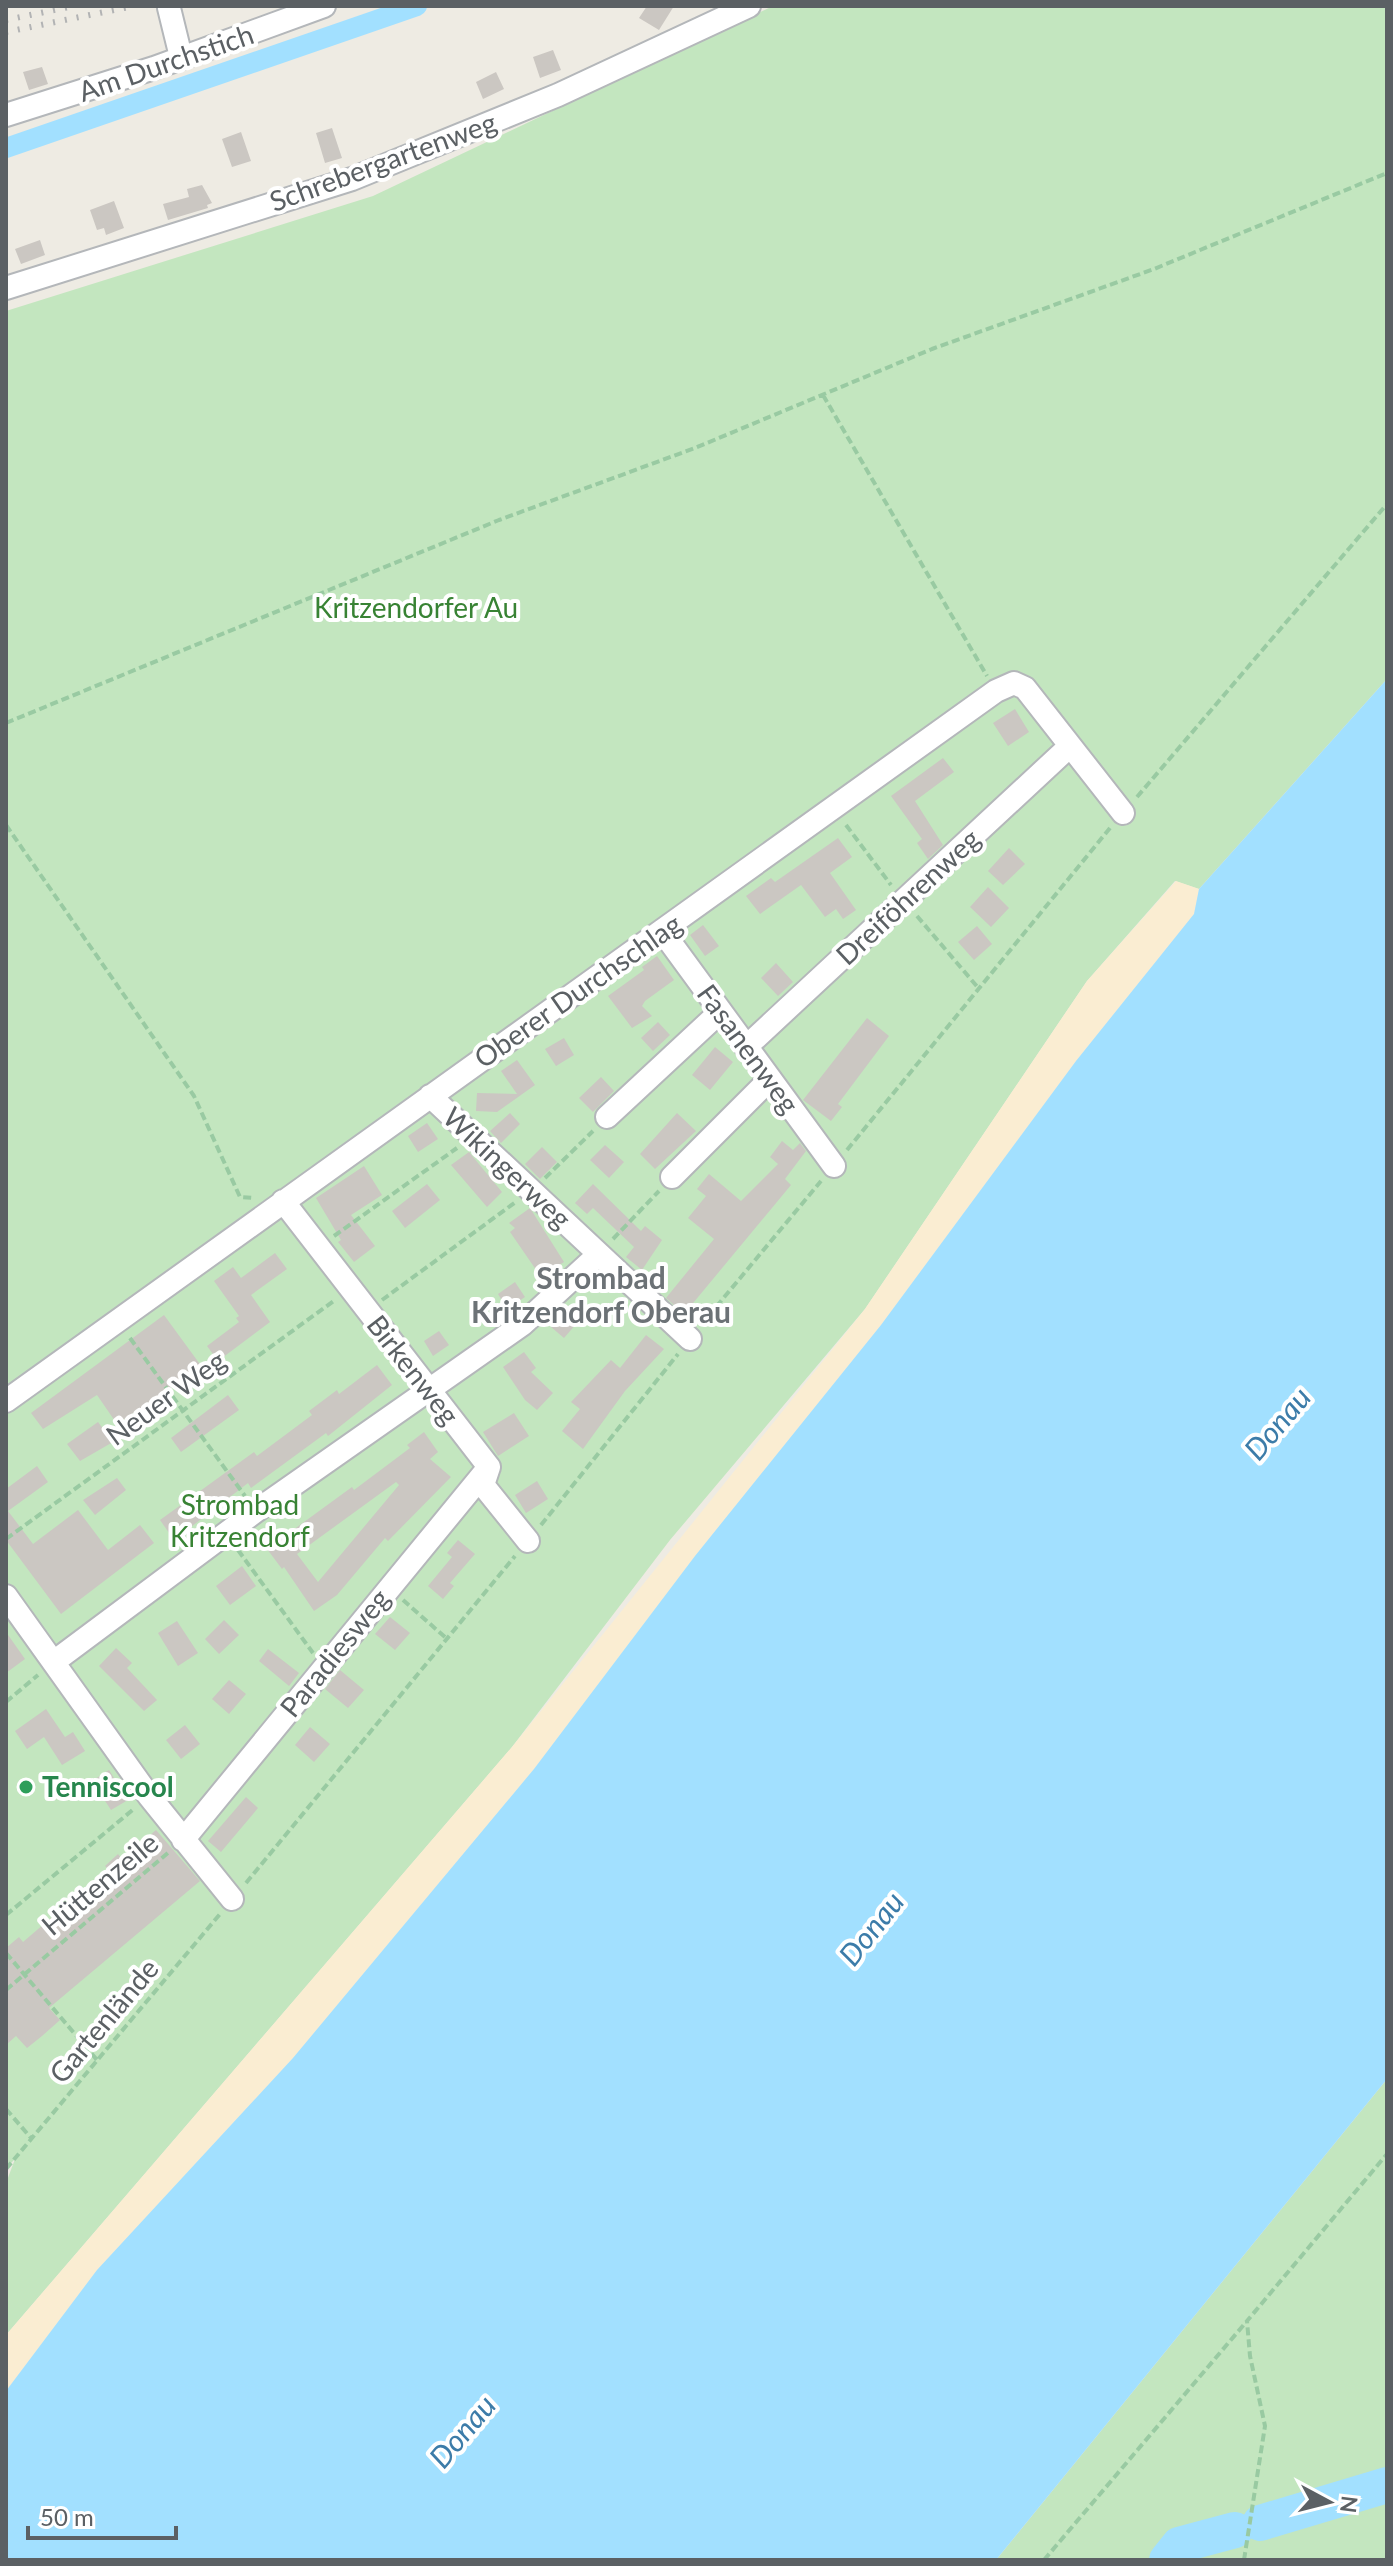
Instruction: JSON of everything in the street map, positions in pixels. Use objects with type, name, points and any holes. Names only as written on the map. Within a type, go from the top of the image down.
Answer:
[{"type":"street","name":"Am Durchstich","points":[[6,115],[108,84],[287,22],[324,6]]},
{"type":"street","name":"Schrebergartenweg","points":[[6,288],[352,179],[558,95],[749,6]]},
{"type":"street","points":[[169,8],[181,57]]},
{"type":"street","points":[[996,691],[1014,683],[1025,688],[1123,813]]},
{"type":"street","name":"Oberer Durchschlag","points":[[6,1401],[996,691]]},
{"type":"street","name":"Dreiföhrenweg","points":[[746,1047],[1070,746]]},
{"type":"street","name":"Fasanenweg","points":[[662,931],[834,1166]]},
{"type":"street","points":[[607,1117],[720,1012]]},
{"type":"street","points":[[672,1177],[769,1080]]},
{"type":"street","name":"Wikingerweg","points":[[430,1096],[690,1339]]},
{"type":"street","name":"Birkenweg","points":[[283,1201],[489,1467],[483,1485],[528,1541]]},
{"type":"street","points":[[55,1661],[256,1511],[523,1324],[599,1254]]},
{"type":"street","name":"Paradiesweg","points":[[183,1840],[489,1467]]},
{"type":"street","points":[[6,1596],[149,1796],[232,1899]]},
{"type":"path","points":[[6,723],[277,615],[499,520],[695,448],[932,349],[1154,269],[1387,173]]},
{"type":"path","points":[[823,395],[996,691]]},
{"type":"path","points":[[1123,813],[1387,504]]},
{"type":"path","points":[[6,825],[194,1096],[240,1197],[283,1201]]},
{"type":"path","points":[[367,1311],[531,1191],[607,1117]]},
{"type":"path","points":[[319,1247],[473,1137]]},
{"type":"path","points":[[599,1254],[672,1177]]},
{"type":"path","name":"Neuer Weg","points":[[6,1539],[350,1289]]},
{"type":"path","points":[[117,1321],[256,1511]]},
{"type":"path","points":[[226,1533],[324,1668]]},
{"type":"path","points":[[389,1588],[446,1638]]},
{"type":"path","points":[[6,1702],[55,1661]]},
{"type":"path","points":[[6,1915],[149,1796]]},
{"type":"path","name":"Hüttenzeile","points":[[6,1990],[183,1840]]},
{"type":"path","name":"Gartenlände","points":[[6,2169],[232,1899]]},
{"type":"path","points":[[6,1953],[97,2060]]},
{"type":"path","points":[[6,2109],[31,2138]]},
{"type":"path","points":[[1044,2560],[1387,2154]]},
{"type":"path","points":[[1244,2560],[1265,2426],[1250,2356],[1247,2321]]},
{"type":"green space","name":"Kritzendorfer Au","points":[[773,6],[1387,6],[1387,679],[1199,889],[1175,881],[1087,981],[865,1309],[670,1540],[512,1747],[6,2335],[6,2183],[15,2159],[6,2168],[6,311],[373,196]]},
{"type":"green space","points":[[1387,2079],[1387,2560],[996,2560]]},
{"type":"sand","points":[[1176,881],[1199,889],[1194,914],[1076,1061],[881,1325],[695,1556],[534,1769],[293,2058],[97,2270],[6,2391],[6,2335],[512,1747],[865,1309],[1087,981]]},
{"type":"water","name":"Donau","points":[[1387,679],[1387,2079],[996,2560],[6,2560],[6,2391],[97,2270],[293,2058],[534,1769],[695,1556],[881,1325],[1076,1061],[1194,914],[1199,889]]},
{"type":"building","points":[[647,6],[674,6],[659,30],[639,18]]},
{"type":"building","points":[[553,50],[561,70],[540,78],[533,57]]},
{"type":"building","points":[[42,67],[48,84],[29,90],[23,72]]},
{"type":"building","points":[[496,72],[504,89],[483,99],[476,82]]},
{"type":"building","points":[[332,128],[342,158],[325,163],[316,133]]},
{"type":"building","points":[[241,132],[251,161],[232,167],[222,139]]},
{"type":"building","points":[[202,185],[212,203],[207,205],[208,208],[168,220],[163,204],[189,197],[187,189]]},
{"type":"building","points":[[114,201],[124,228],[106,235],[104,228],[97,230],[90,210]]},
{"type":"building","points":[[40,240],[45,255],[21,264],[15,249]]},
{"type":"building","points":[[1015,709],[1029,732],[1008,746],[993,723]]},
{"type":"building","points":[[943,758],[954,772],[915,801],[943,845],[928,859],[917,843],[922,839],[891,796]]},
{"type":"building","points":[[838,838],[852,857],[830,873],[856,910],[843,919],[836,909],[825,917],[801,885],[760,914],[746,896],[771,878],[775,882]]},
{"type":"building","points":[[1009,848],[1025,864],[1003,885],[988,871]]},
{"type":"building","points":[[988,887],[1009,908],[991,927],[970,907]]},
{"type":"building","points":[[703,925],[719,946],[705,956],[690,935]]},
{"type":"building","points":[[977,926],[992,944],[974,960],[958,942]]},
{"type":"building","points":[[657,956],[674,980],[645,1001],[642,1006],[652,1016],[632,1028],[608,996],[644,970],[642,967]]},
{"type":"building","points":[[776,963],[793,982],[778,996],[761,978]]},
{"type":"building","points":[[867,1018],[889,1036],[838,1104],[842,1107],[831,1121],[803,1100]]},
{"type":"building","points":[[658,1022],[670,1035],[653,1051],[641,1038]]},
{"type":"building","points":[[564,1038],[574,1055],[556,1066],[545,1049]]},
{"type":"building","points":[[715,1047],[733,1062],[710,1090],[692,1075]]},
{"type":"building","points":[[517,1060],[535,1085],[497,1112],[476,1111],[477,1093],[517,1094],[501,1071]]},
{"type":"building","points":[[601,1077],[614,1091],[593,1112],[579,1098]]},
{"type":"building","points":[[510,1113],[520,1124],[501,1143],[490,1131]]},
{"type":"building","points":[[677,1113],[696,1131],[655,1169],[640,1154]]},
{"type":"building","points":[[427,1123],[438,1139],[418,1152],[408,1136]]},
{"type":"building","points":[[782,1141],[793,1150],[800,1143],[806,1151],[785,1179],[791,1185],[684,1314],[666,1298],[714,1239],[688,1218],[706,1196],[697,1189],[709,1174],[741,1201],[778,1164],[770,1157]]},
{"type":"building","points":[[605,1145],[624,1162],[609,1178],[590,1160]]},
{"type":"building","points":[[542,1147],[557,1162],[540,1179],[525,1164]]},
{"type":"building","points":[[469,1152],[502,1192],[487,1207],[451,1165]]},
{"type":"building","points":[[364,1166],[382,1195],[351,1215],[375,1246],[354,1262],[338,1242],[341,1240],[316,1198]]},
{"type":"building","points":[[427,1184],[440,1200],[405,1228],[392,1211]]},
{"type":"building","points":[[593,1184],[641,1231],[645,1226],[662,1240],[642,1270],[626,1257],[634,1247],[593,1208],[587,1214],[575,1203]]},
{"type":"building","points":[[530,1208],[564,1262],[541,1277],[510,1232],[515,1228],[509,1223]]},
{"type":"building","points":[[275,1253],[287,1269],[251,1295],[270,1322],[218,1361],[207,1346],[239,1322],[236,1318],[239,1316],[214,1281],[233,1267],[241,1278]]},
{"type":"building","points":[[515,1282],[525,1297],[507,1309],[498,1294]]},
{"type":"building","points":[[572,1304],[584,1315],[564,1338],[551,1327]]},
{"type":"building","points":[[164,1315],[202,1367],[117,1424],[97,1395],[43,1429],[31,1413]]},
{"type":"building","points":[[439,1331],[449,1345],[433,1356],[424,1341]]},
{"type":"building","points":[[646,1335],[664,1349],[625,1391],[583,1449],[562,1431],[580,1409],[571,1402],[611,1360],[620,1368]]},
{"type":"building","points":[[524,1352],[536,1368],[531,1372],[553,1393],[537,1410],[525,1400],[503,1367]]},
{"type":"building","points":[[377,1365],[392,1385],[328,1436],[326,1433],[251,1488],[248,1483],[174,1540],[160,1520],[254,1452],[257,1456],[312,1415],[309,1411],[337,1390],[339,1394]]},
{"type":"building","points":[[228,1395],[239,1410],[181,1452],[171,1438]]},
{"type":"building","points":[[514,1413],[529,1436],[498,1456],[483,1432]]},
{"type":"building","points":[[98,1422],[113,1442],[80,1461],[67,1444]]},
{"type":"building","points":[[424,1432],[438,1452],[430,1459],[451,1477],[388,1541],[385,1538],[337,1595],[314,1611],[284,1567],[282,1569],[267,1549],[352,1487],[354,1490],[410,1448],[407,1445]],"holes":[[[396,1482],[399,1485],[318,1582],[297,1554]]]},
{"type":"building","points":[[37,1466],[48,1482],[8,1511],[33,1544],[78,1510],[108,1550],[140,1525],[154,1543],[61,1614],[6,1540],[6,1489]]},
{"type":"building","points":[[117,1478],[126,1490],[95,1515],[83,1500]]},
{"type":"building","points":[[537,1481],[548,1499],[526,1513],[515,1495]]},
{"type":"building","points":[[458,1540],[475,1554],[450,1583],[454,1586],[443,1599],[428,1586],[452,1557],[447,1553]]},
{"type":"building","points":[[242,1566],[256,1586],[230,1605],[216,1586]]},
{"type":"building","points":[[390,1617],[410,1633],[395,1650],[375,1634]]},
{"type":"building","points":[[224,1620],[239,1635],[219,1654],[205,1639]]},
{"type":"building","points":[[177,1621],[198,1653],[178,1666],[158,1633]]},
{"type":"building","points":[[6,1632],[25,1659],[6,1673]]},
{"type":"building","points":[[116,1648],[132,1663],[127,1668],[157,1700],[144,1711],[99,1666]]},
{"type":"building","points":[[268,1649],[299,1673],[289,1686],[259,1661]]},
{"type":"building","points":[[340,1670],[364,1690],[348,1708],[325,1689]]},
{"type":"building","points":[[229,1680],[246,1694],[229,1714],[212,1699]]},
{"type":"building","points":[[46,1709],[65,1737],[73,1732],[85,1751],[62,1765],[44,1737],[27,1749],[15,1731]]},
{"type":"building","points":[[185,1725],[200,1744],[181,1759],[166,1740]]},
{"type":"building","points":[[310,1727],[330,1744],[314,1762],[295,1745]]},
{"type":"building","points":[[109,1770],[128,1800],[111,1810],[92,1781]]},
{"type":"building","points":[[246,1797],[258,1808],[221,1852],[208,1841]]},
{"type":"building","points":[[156,1830],[200,1881],[49,2008],[60,2020],[42,2036],[27,2048],[16,2036],[6,2045],[6,1948],[19,1937],[23,1942],[108,1869],[105,1866],[118,1854],[122,1859]]},
{"type":"waterway","points":[[6,148],[417,6]]},
{"type":"waterway","points":[[1260,2523],[1387,2485]]},
{"type":"waterway","points":[[1167,2560],[1179,2545],[1235,2530]]},
{"type":"railway","points":[[6,20],[74,6]]},
{"type":"railway","points":[[6,32],[134,6]]},
{"type":"place","name":"Tenniscool","points":[[26,1787]]},
{"type":"district","name":"Strombad Kritzendorf Oberau","points":[[601,1296]]},
{"type":"park label","name":"Strombad Kritzendorf","points":[[240,1521]]}]
